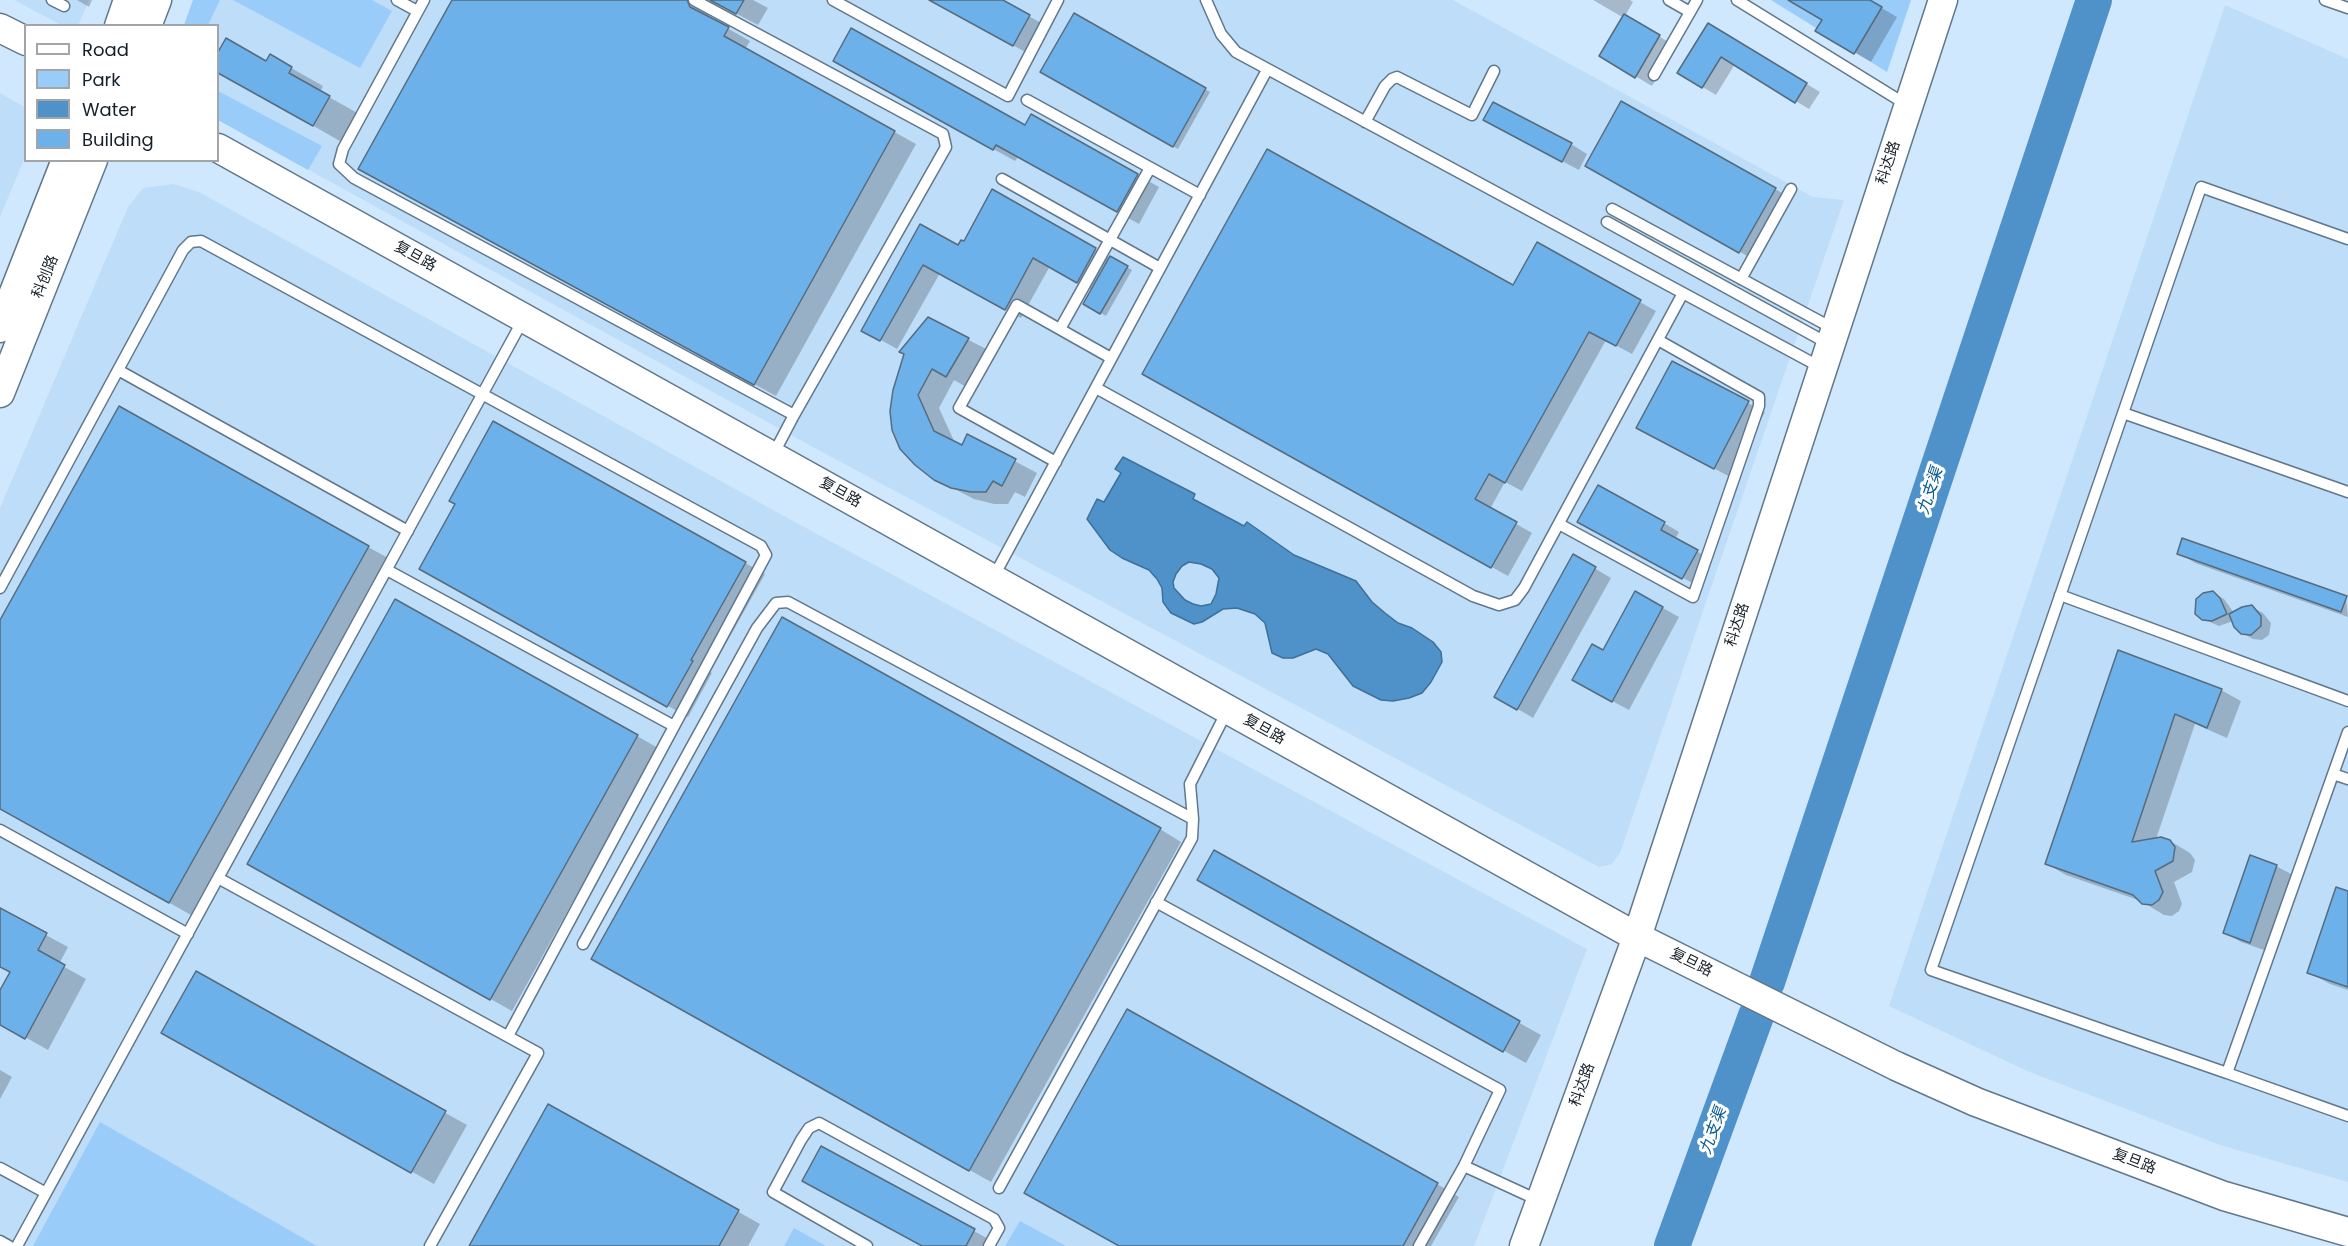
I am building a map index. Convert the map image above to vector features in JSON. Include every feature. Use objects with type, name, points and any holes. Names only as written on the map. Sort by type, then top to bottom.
[{"type":"street","points":[[120,24],[128,0]]},
{"type":"street","points":[[148,24],[157,0]]},
{"type":"street","name":"科达路","points":[[1524,1246],[1637,937],[1943,0]]},
{"type":"street","points":[[0,28],[24,40]]},
{"type":"street","name":"复旦路","points":[[219,149],[1637,937],[1896,1066],[1976,1102],[2224,1196],[2348,1232]]},
{"type":"street","name":"科创路","points":[[0,328],[65,162]]},
{"type":"street","name":"科创路","points":[[0,393],[92,162]]},
{"type":"lane","points":[[52,0],[64,6]]},
{"type":"lane","points":[[397,0],[417,11]]},
{"type":"lane","points":[[423,0],[343,149],[339,164],[354,178],[794,415]]},
{"type":"lane","points":[[694,0],[943,134],[946,147],[773,456]]},
{"type":"lane","points":[[833,0],[1008,96],[1058,0]]},
{"type":"lane","points":[[1206,0],[1221,34],[1236,52],[1267,70],[1683,293],[1829,347]]},
{"type":"lane","points":[[1669,0],[1690,12]]},
{"type":"lane","points":[[1654,75],[1697,0]]},
{"type":"lane","points":[[1737,0],[1908,105]]},
{"type":"lane","points":[[2325,0],[2348,8]]},
{"type":"lane","points":[[993,578],[1267,70]]},
{"type":"lane","points":[[1365,122],[1385,86],[1397,77],[1472,115],[1494,71]]},
{"type":"lane","points":[[1027,100],[1200,195]]},
{"type":"lane","points":[[1060,329],[1150,168]]},
{"type":"lane","points":[[1002,178],[1160,268]]},
{"type":"lane","points":[[2348,239],[2201,187],[1931,970],[2348,1116]]},
{"type":"lane","points":[[1741,279],[1791,189]]},
{"type":"lane","points":[[1612,209],[1741,279],[1829,347]]},
{"type":"lane","points":[[1606,222],[1829,347]]},
{"type":"lane","points":[[0,588],[183,250],[191,242],[201,242],[765,549],[766,555],[508,1036]]},
{"type":"lane","points":[[1096,388],[1473,596],[1499,605],[1515,600],[1524,588],[1683,293]]},
{"type":"lane","points":[[1056,462],[959,408],[1017,305],[1111,358]]},
{"type":"lane","points":[[17,1246],[525,318]]},
{"type":"lane","points":[[1559,524],[1693,597],[1759,406],[1760,397],[1658,340]]},
{"type":"lane","points":[[118,370],[408,531]]},
{"type":"lane","points":[[2123,413],[2348,492]]},
{"type":"lane","points":[[387,570],[674,726]]},
{"type":"lane","points":[[2060,595],[2348,701]]},
{"type":"lane","points":[[583,944],[757,628],[776,603],[788,602],[1193,819]]},
{"type":"lane","points":[[999,1188],[1192,838],[1190,784],[1228,709]]},
{"type":"lane","points":[[2227,1073],[2348,732]]},
{"type":"lane","points":[[2333,774],[2348,779]]},
{"type":"lane","points":[[0,830],[188,934]]},
{"type":"lane","points":[[218,878],[538,1053],[430,1246]]},
{"type":"lane","points":[[1156,902],[1500,1090],[1464,1166],[1419,1246]]},
{"type":"lane","points":[[867,1246],[773,1192],[809,1128],[819,1124],[994,1219],[999,1228],[989,1246]]},
{"type":"lane","points":[[1464,1166],[1540,1201]]},
{"type":"lane","points":[[0,1167],[46,1193]]},
{"type":"lane","points":[[0,1241],[9,1246]]},
{"type":"shaded area","points":[[14,0],[89,0],[79,24],[59,24]]},
{"type":"shaded area","points":[[193,0],[1453,0],[1813,197],[1844,200],[1620,853],[1612,864],[1599,867],[822,452],[219,121],[219,24],[185,24]]},
{"type":"shaded area","points":[[2225,5],[2348,59],[2348,1182],[2220,1145],[2027,1071],[1889,1006]]},
{"type":"shaded area","points":[[0,93],[24,106],[24,160],[0,217]]},
{"type":"shaded area","points":[[173,184],[199,192],[793,521],[1587,949],[1474,1246],[0,1246],[0,508],[128,207],[143,188]]},
{"type":"green space","points":[[193,0],[220,0],[208,24],[184,24]]},
{"type":"green space","points":[[233,0],[372,0],[392,11],[360,68]]},
{"type":"green space","points":[[1771,0],[1911,0],[1887,72]]},
{"type":"green space","points":[[219,92],[322,146],[308,170],[219,121]]},
{"type":"green space","points":[[100,1122],[317,1246],[33,1246]]},
{"type":"green space","points":[[1020,1221],[1066,1246],[1005,1246]]},
{"type":"green space","points":[[794,1228],[826,1246],[784,1246]]},
{"type":"water","points":[[1123,457],[1195,494],[1193,499],[1244,526],[1247,522],[1294,555],[1356,581],[1372,602],[1385,613],[1398,623],[1412,628],[1433,642],[1441,652],[1442,662],[1431,682],[1422,693],[1409,698],[1393,701],[1381,700],[1353,686],[1328,654],[1316,649],[1293,658],[1283,658],[1272,653],[1265,623],[1255,614],[1237,608],[1223,609],[1202,622],[1194,624],[1171,613],[1163,602],[1162,588],[1149,570],[1110,550],[1087,519],[1097,499],[1104,502],[1121,473],[1115,469]],"holes":[[[1189,562],[1212,569],[1219,578],[1216,594],[1211,604],[1201,606],[1185,600],[1174,588],[1173,582],[1182,566]]]},
{"type":"building","points":[[452,0],[687,0],[690,7],[729,27],[724,36],[895,131],[754,385],[358,169]]},
{"type":"building","points":[[710,0],[744,0],[736,14]]},
{"type":"building","points":[[929,0],[1003,0],[1030,15],[1013,46]]},
{"type":"building","points":[[1788,0],[1870,0],[1882,7],[1854,54],[1815,31],[1822,20]]},
{"type":"building","points":[[1074,13],[1206,88],[1173,147],[1040,72]]},
{"type":"building","points":[[1624,14],[1660,35],[1635,78],[1599,56]]},
{"type":"building","points":[[1708,23],[1807,83],[1795,103],[1721,57],[1702,88],[1677,73]]},
{"type":"building","points":[[851,28],[1025,125],[1031,114],[1138,174],[1117,212],[996,145],[993,150],[833,61]]},
{"type":"building","points":[[226,38],[266,61],[270,54],[292,67],[289,73],[330,96],[313,126],[219,74],[219,50]]},
{"type":"building","points":[[1621,101],[1776,188],[1739,253],[1585,166]]},
{"type":"building","points":[[1493,102],[1572,143],[1562,162],[1483,120]]},
{"type":"building","points":[[1267,149],[1513,285],[1537,242],[1641,300],[1616,346],[1589,332],[1505,483],[1489,474],[1475,499],[1517,522],[1491,568],[1142,374]]},
{"type":"building","points":[[992,189],[1096,248],[1077,283],[1033,258],[1005,310],[923,265],[880,341],[861,331],[920,224],[958,245],[961,240],[964,241]]},
{"type":"building","points":[[1110,256],[1128,266],[1100,314],[1083,304]]},
{"type":"building","points":[[928,317],[969,338],[946,377],[932,369],[918,395],[934,431],[962,445],[967,434],[1016,459],[1002,486],[993,481],[986,492],[951,488],[934,480],[900,449],[892,430],[890,411],[893,390],[904,354],[899,352]]},
{"type":"building","points":[[1672,361],[1749,401],[1714,469],[1636,428]]},
{"type":"building","points":[[119,406],[369,546],[169,903],[0,809],[0,620]]},
{"type":"building","points":[[493,421],[746,562],[667,707],[419,569],[455,504],[449,501]]},
{"type":"building","points":[[1598,485],[1665,522],[1661,530],[1698,550],[1682,579],[1577,522]]},
{"type":"building","points":[[2182,538],[2347,596],[2341,612],[2177,554]]},
{"type":"building","points":[[1573,554],[1596,567],[1517,710],[1494,697]]},
{"type":"building","points":[[1635,591],[1663,607],[1612,702],[1572,680],[1592,644],[1603,650]]},
{"type":"building","points":[[2213,591],[2220,598],[2227,614],[2212,621],[2202,620],[2195,614],[2196,599],[2203,593]]},
{"type":"building","points":[[395,599],[638,735],[490,1000],[247,864]]},
{"type":"building","points":[[2252,605],[2261,616],[2261,626],[2251,635],[2241,634],[2234,627],[2229,614]]},
{"type":"building","points":[[782,617],[1161,828],[969,1171],[591,959]]},
{"type":"building","points":[[2118,650],[2222,689],[2207,728],[2175,714],[2132,842],[2161,837],[2170,840],[2175,847],[2173,861],[2155,871],[2163,892],[2159,900],[2152,905],[2142,904],[2133,895],[2045,864]]},
{"type":"building","points":[[1214,850],[1520,1021],[1503,1052],[1197,880]]},
{"type":"building","points":[[2250,855],[2277,865],[2250,943],[2223,933]]},
{"type":"building","points":[[2336,887],[2348,891],[2348,987],[2307,973]]},
{"type":"building","points":[[0,908],[47,933],[38,950],[65,965],[25,1039],[0,1025],[0,990],[10,972],[0,967]]},
{"type":"building","points":[[196,971],[446,1111],[411,1173],[161,1033]]},
{"type":"building","points":[[1127,1009],[1438,1183],[1403,1246],[1119,1246],[1024,1193]]},
{"type":"building","points":[[548,1104],[739,1210],[719,1246],[469,1246]]},
{"type":"building","points":[[821,1146],[975,1229],[966,1246],[922,1246],[802,1181]]},
{"type":"waterway","name":"九支渠","points":[[1767,982],[2094,0]]},
{"type":"waterway","name":"九支渠","points":[[1672,1246],[1756,1016]]}]
